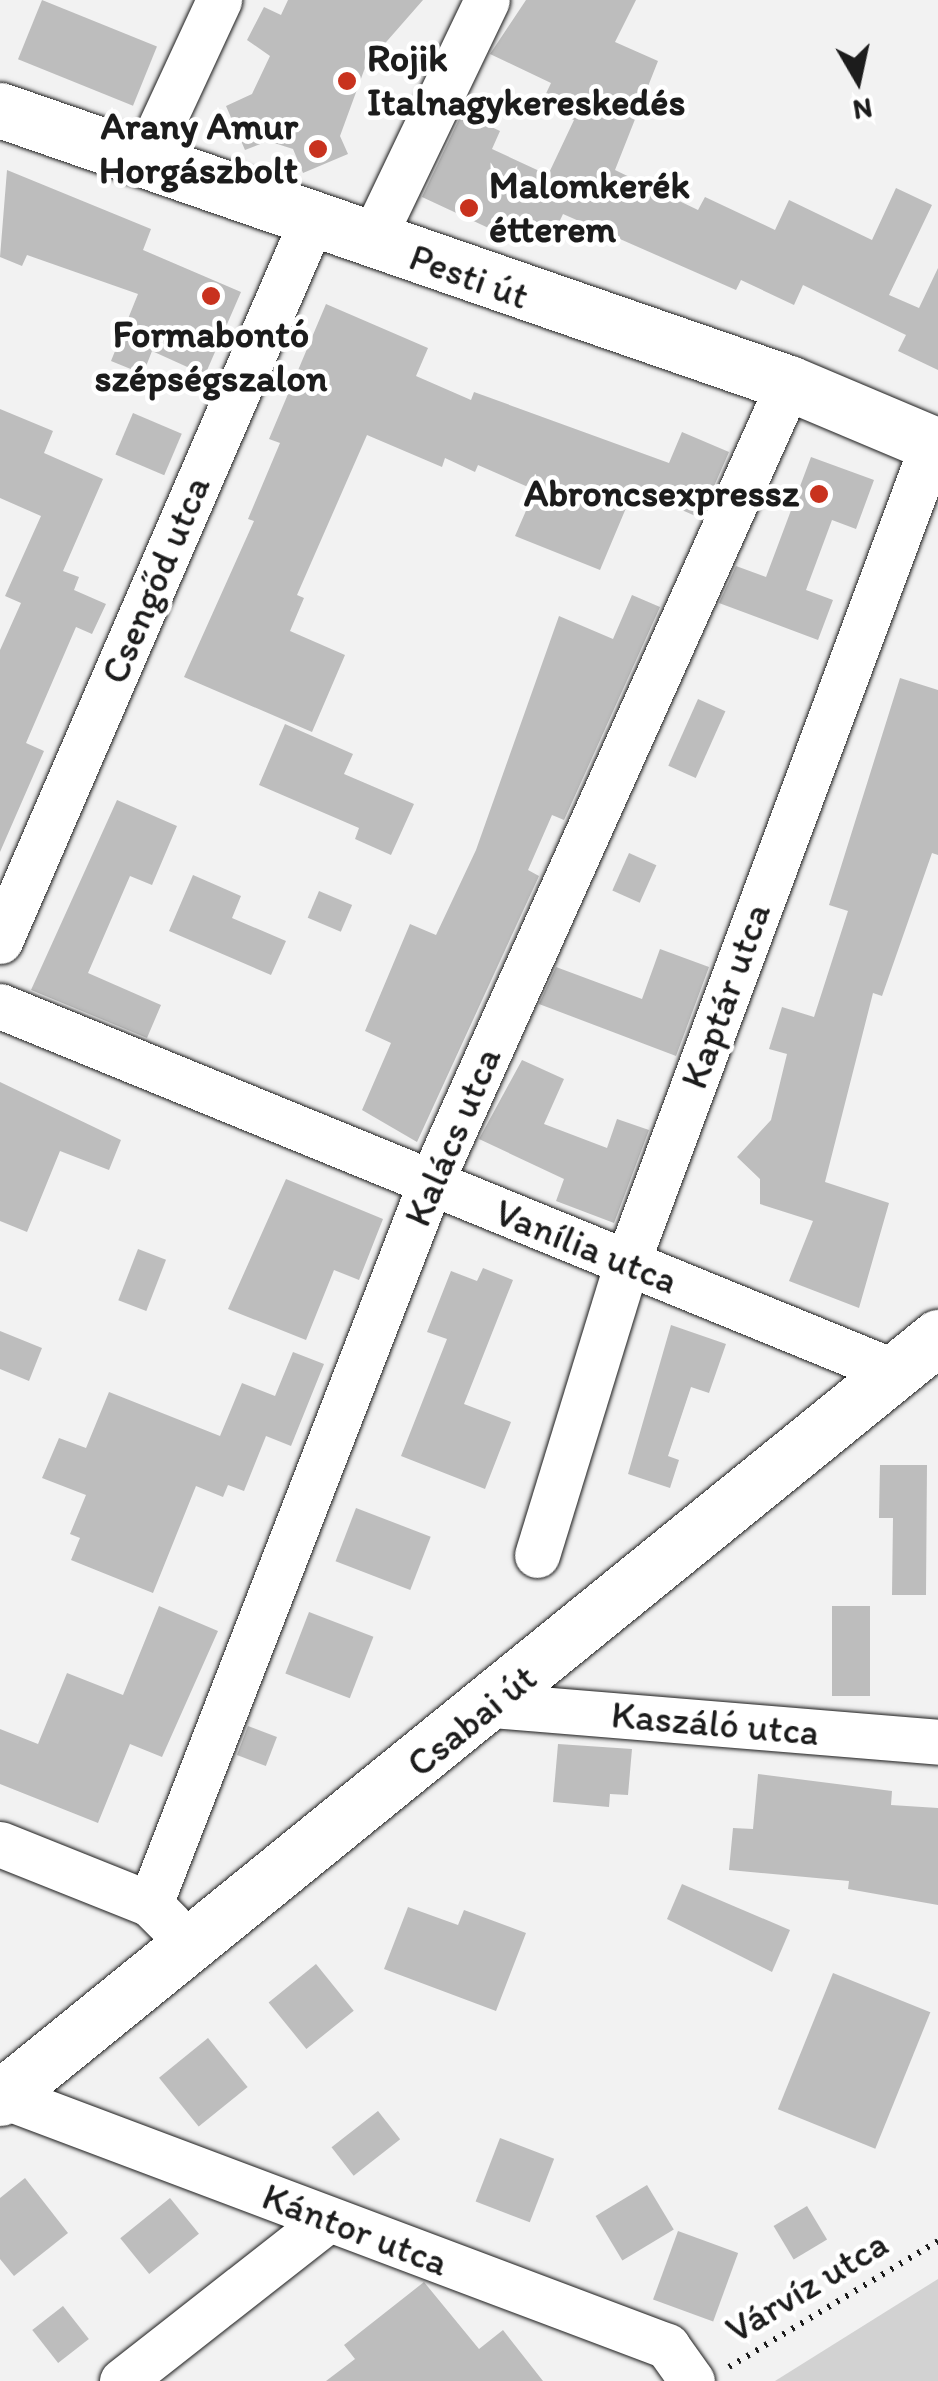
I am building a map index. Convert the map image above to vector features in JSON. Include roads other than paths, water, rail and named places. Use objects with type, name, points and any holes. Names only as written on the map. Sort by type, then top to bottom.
[{"type":"main road","name":"Pesti út","points":[[0,110],[143,164],[789,384],[936,445]]},
{"type":"main road","name":"Csabai út","points":[[1,2097],[492,1705],[938,1336]]},
{"type":"street","points":[[143,164],[219,0]]},
{"type":"street","points":[[372,242],[487,0]]},
{"type":"street","name":"Csengőd utca","points":[[0,941],[312,220]]},
{"type":"street","name":"Kalács utca","points":[[150,1904],[430,1184],[789,384]]},
{"type":"street","name":"Kaptár utca","points":[[537,1555],[627,1264],[936,445]]},
{"type":"street","name":"Vanília utca","points":[[0,1006],[895,1372]]},
{"type":"street","name":"Kaszáló utca","points":[[492,1705],[938,1742]]},
{"type":"street","points":[[0,1844],[150,1904],[192,1946]]},
{"type":"street","name":"Kántor utca","points":[[1,2097],[667,2346],[707,2376]]},
{"type":"street","points":[[122,2381],[327,2220]]},
{"type":"place","name":"Rojik Italnagykereskedés","points":[[347,81]]},
{"type":"place","name":"Arany Amur Horgászbolt","points":[[318,149]]},
{"type":"place","name":"Malomkerék étterem","points":[[469,208]]},
{"type":"place","name":"Formabontó szépségszalon","points":[[211,296]]},
{"type":"place","name":"Abroncsexpressz","points":[[819,494]]}]
